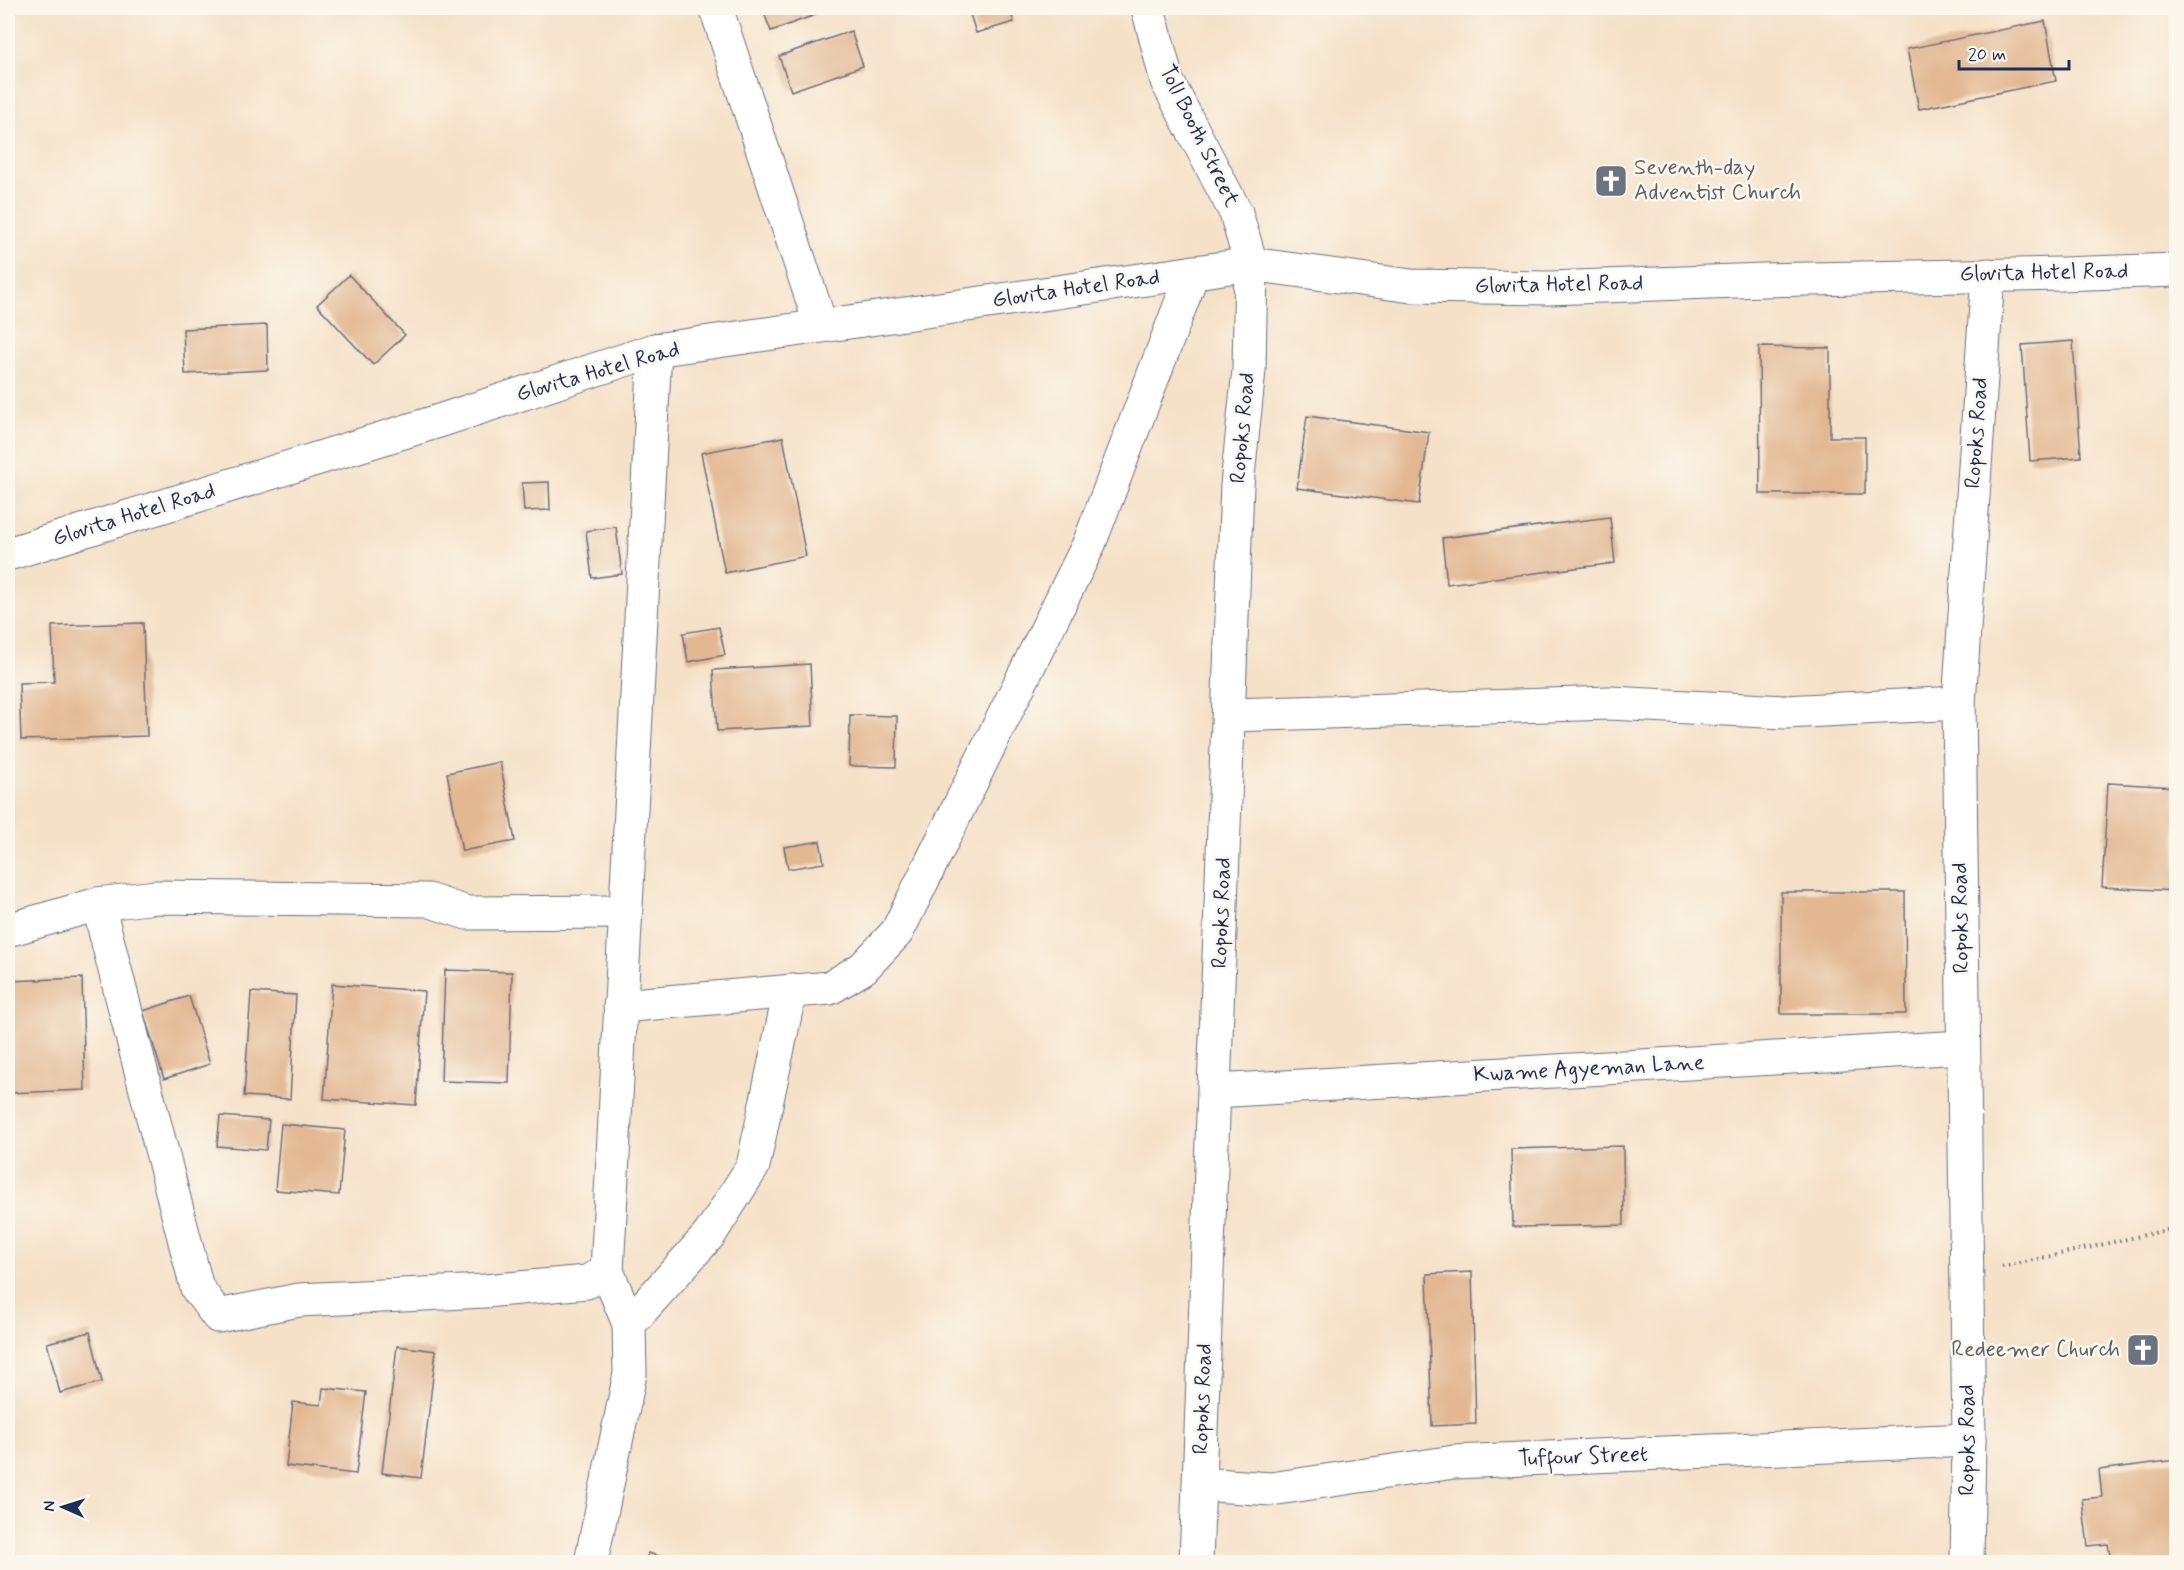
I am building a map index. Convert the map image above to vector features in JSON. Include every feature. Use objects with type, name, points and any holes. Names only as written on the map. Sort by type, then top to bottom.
[{"type":"street","points":[[716,8],[821,326]]},
{"type":"street","name":"Toll Booth Street","points":[[1148,8],[1167,81],[1236,213],[1251,264]]},
{"type":"street","name":"Glovita Hotel Road","points":[[8,554],[439,422],[655,350],[1251,264],[1412,286],[1526,288],[2176,270]]},
{"type":"street","name":"Ropoks Road","points":[[1196,1563],[1238,484],[1249,370],[1251,264]]},
{"type":"street","points":[[621,1006],[830,988],[863,968],[897,932],[1089,544],[1193,272]]},
{"type":"street","name":"Ropoks Road","points":[[1967,1563],[1969,1440],[1959,703],[1988,275]]},
{"type":"street","points":[[591,1563],[630,1374],[629,1324],[607,1271],[655,350]]},
{"type":"street","points":[[1229,715],[1610,703],[1785,712],[1959,703]]},
{"type":"street","points":[[8,930],[98,904],[156,897],[429,900],[467,913],[625,912]]},
{"type":"street","points":[[98,904],[196,1288],[218,1316],[299,1300],[485,1291],[586,1282],[607,1271]]},
{"type":"street","points":[[629,1324],[710,1234],[753,1166],[790,991]]},
{"type":"street","name":"Kwame Agyeman Lane","points":[[1215,1091],[1962,1047]]},
{"type":"street","name":"Tuffour Street","points":[[1200,1484],[1271,1489],[1454,1462],[1969,1440]]},
{"type":"path","points":[[1966,1275],[2176,1227]]},
{"type":"building","points":[[762,8],[813,8],[815,15],[771,31]]},
{"type":"building","points":[[968,8],[1009,8],[1014,22],[976,33]]},
{"type":"building","points":[[2045,21],[2056,81],[1919,109],[1907,49]]},
{"type":"building","points":[[851,31],[863,66],[791,91],[779,56]]},
{"type":"building","points":[[349,275],[405,335],[373,365],[317,305]]},
{"type":"building","points":[[267,325],[268,370],[185,374],[183,329]]},
{"type":"building","points":[[2073,341],[2081,457],[2030,461],[2022,345]]},
{"type":"building","points":[[1759,347],[1830,348],[1830,437],[1865,437],[1865,494],[1760,494]]},
{"type":"building","points":[[1307,416],[1429,432],[1419,504],[1297,488]]},
{"type":"building","points":[[783,437],[806,556],[725,573],[701,453]]},
{"type":"building","points":[[549,482],[550,510],[524,511],[522,483]]},
{"type":"building","points":[[1610,517],[1615,563],[1447,584],[1442,538]]},
{"type":"building","points":[[616,527],[622,574],[592,578],[586,531]]},
{"type":"building","points":[[143,623],[147,736],[21,740],[19,683],[54,682],[52,626]]},
{"type":"building","points":[[719,627],[725,655],[688,662],[683,633]]},
{"type":"building","points":[[810,664],[813,726],[717,731],[713,670]]},
{"type":"building","points":[[850,715],[897,716],[896,767],[849,766]]},
{"type":"building","points":[[500,762],[515,841],[462,851],[447,773]]},
{"type":"building","points":[[2108,783],[2176,787],[2176,891],[2102,887]]},
{"type":"building","points":[[820,841],[824,863],[788,869],[784,847]]},
{"type":"building","points":[[1781,892],[1905,892],[1906,1014],[1781,1014]]},
{"type":"building","points":[[445,970],[512,972],[509,1083],[441,1081]]},
{"type":"building","points":[[82,978],[85,1090],[8,1093],[8,981]]},
{"type":"building","points":[[332,984],[424,991],[416,1105],[324,1099]]},
{"type":"building","points":[[251,992],[296,995],[290,1099],[244,1096]]},
{"type":"building","points":[[189,996],[210,1064],[164,1079],[143,1011]]},
{"type":"building","points":[[220,1116],[269,1120],[266,1150],[217,1146]]},
{"type":"building","points":[[281,1124],[345,1130],[339,1195],[275,1190]]},
{"type":"building","points":[[1623,1146],[1624,1225],[1513,1227],[1511,1149]]},
{"type":"building","points":[[1472,1272],[1476,1424],[1432,1426],[1427,1274]]},
{"type":"building","points":[[90,1332],[102,1382],[60,1393],[47,1343]]},
{"type":"building","points":[[397,1346],[436,1351],[421,1478],[382,1473]]},
{"type":"building","points":[[323,1388],[366,1392],[356,1474],[286,1466],[293,1402],[321,1405]]},
{"type":"building","points":[[2176,1460],[2176,1562],[2111,1562],[2108,1544],[2088,1546],[2082,1499],[2102,1497],[2099,1470]]},
{"type":"building","points":[[648,1553],[680,1562],[646,1562]]},
{"type":"place","name":"Seventh-day Adventist Church","points":[[1611,181]]},
{"type":"place","name":"Redeemer Church","points":[[2143,1350]]}]
